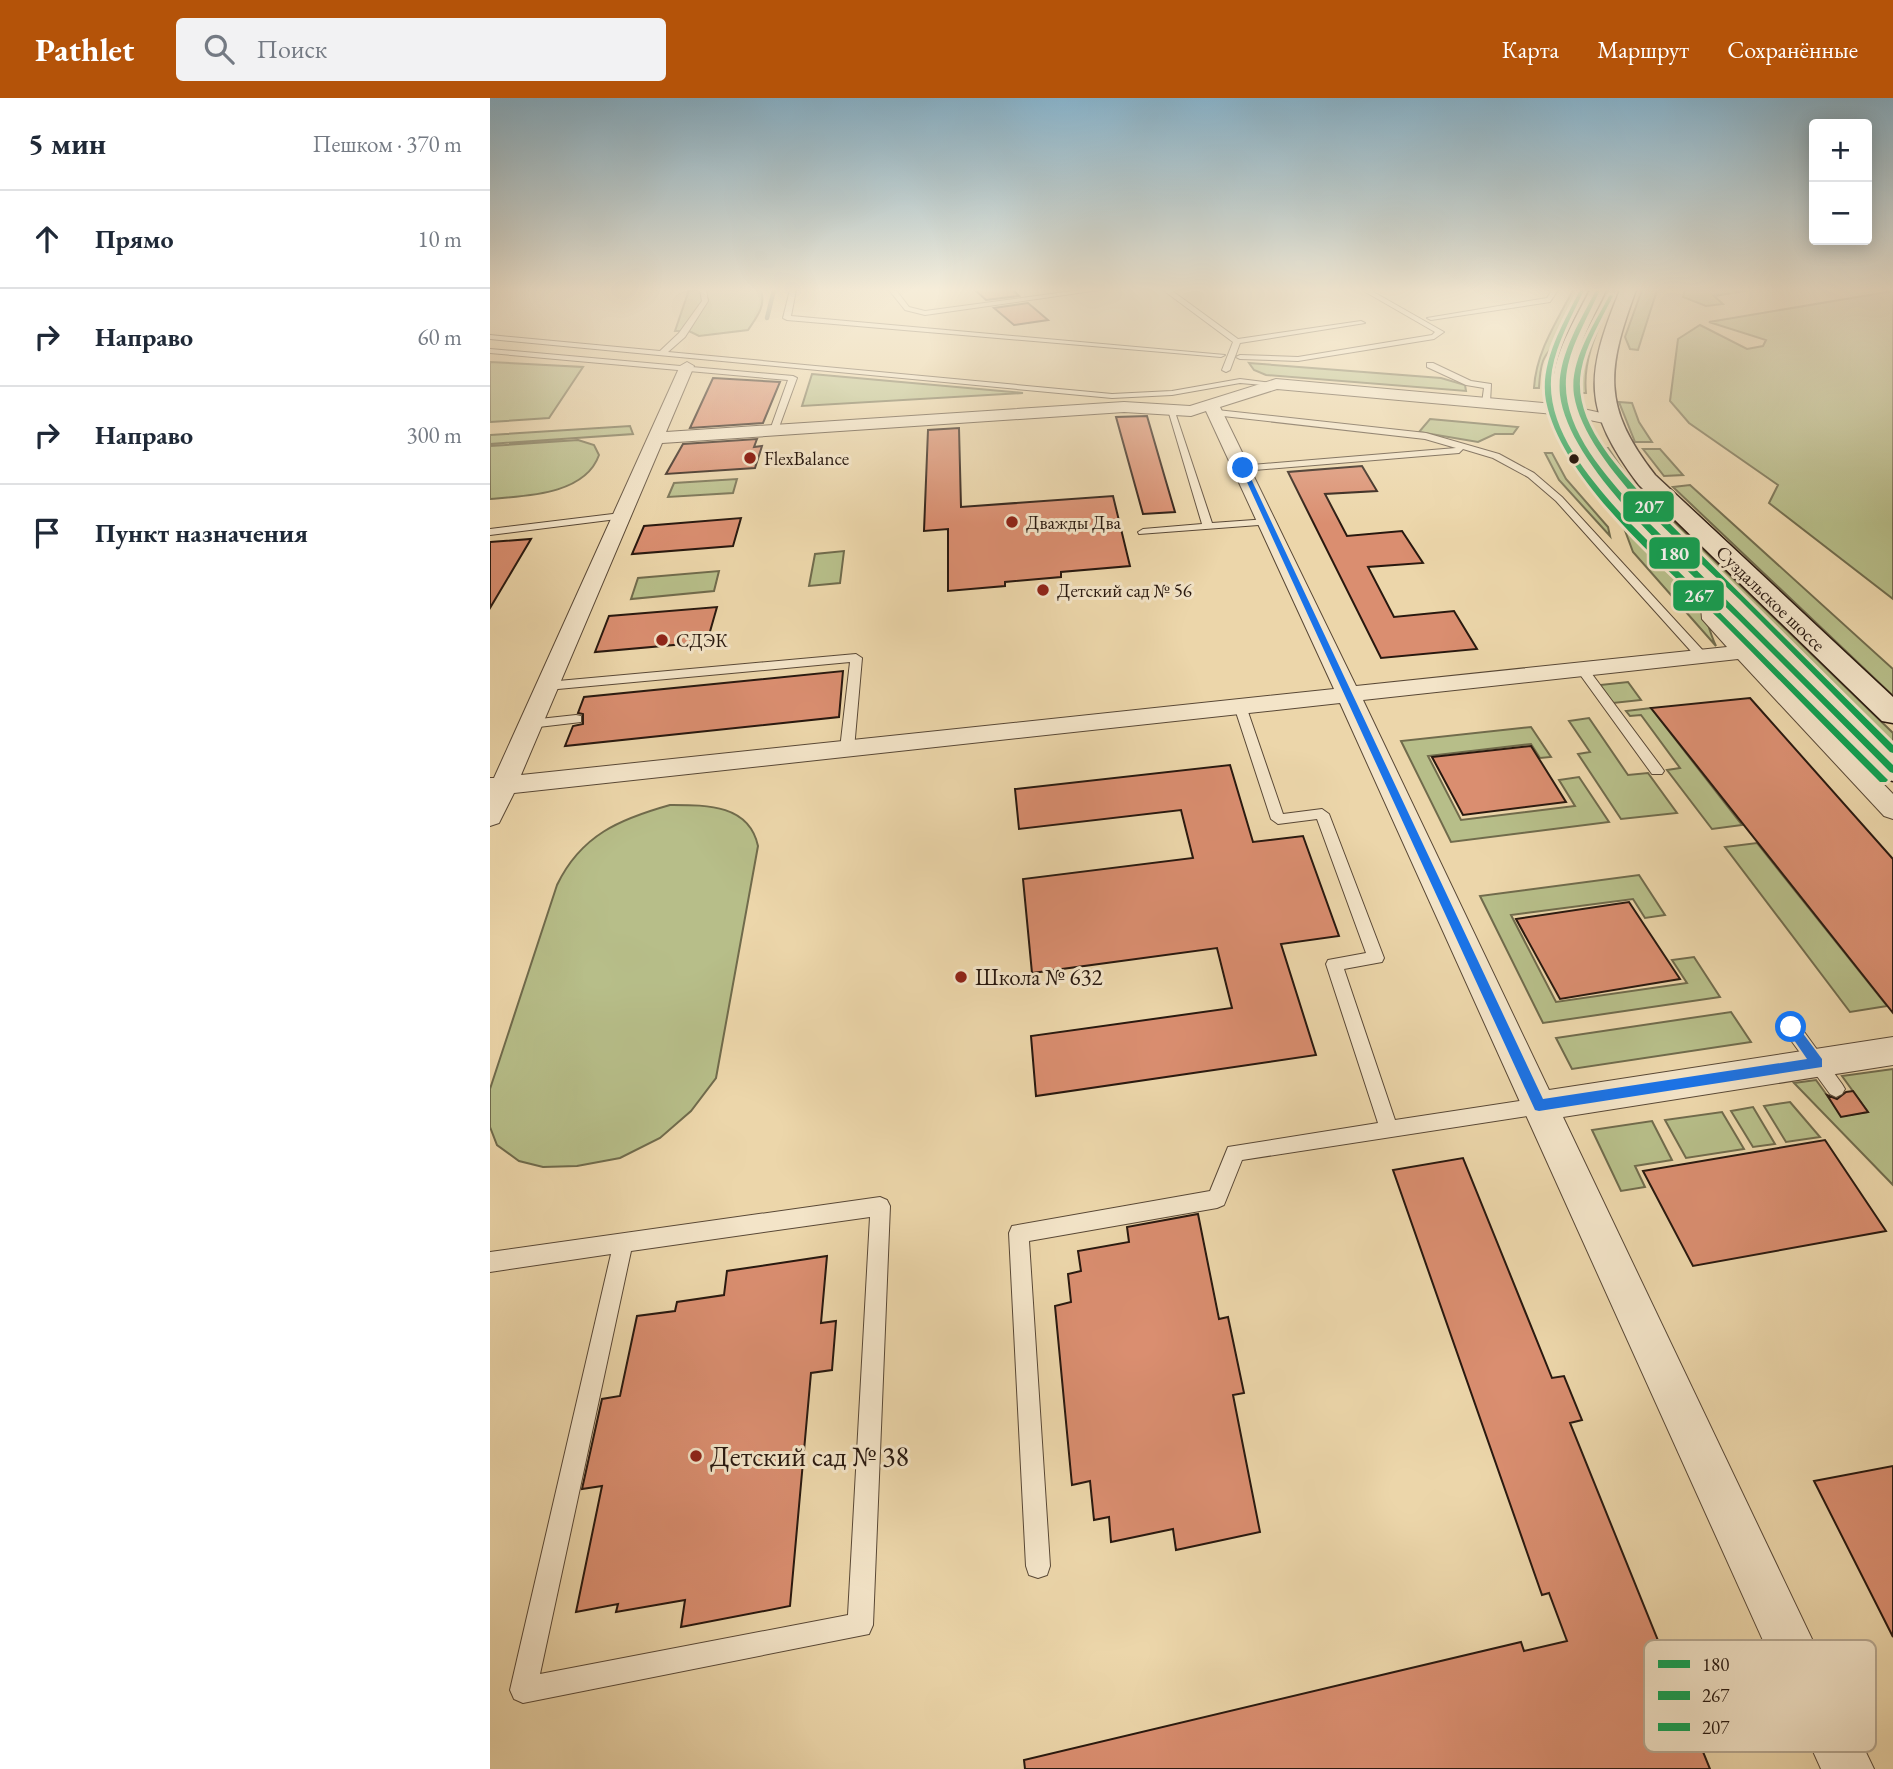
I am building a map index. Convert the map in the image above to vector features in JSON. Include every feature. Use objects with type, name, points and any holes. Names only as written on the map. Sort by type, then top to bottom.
[{"type":"main road","points":[[1566,368],[1563,393],[1567,417]]},
{"type":"main road","name":"Суздальское шоссе","points":[[1604,368],[1602,397],[1609,419],[1621,446],[1647,480],[1893,714]]},
{"type":"main road","name":"Суздальское шоссе","points":[[1567,417],[1595,462],[1632,508],[1709,582],[1893,770]]},
{"type":"street","points":[[490,817],[497,786],[530,724],[686,368]]},
{"type":"street","points":[[655,438],[1124,407],[1171,412],[1214,410],[1276,384],[1486,403],[1567,417]]},
{"type":"street","points":[[1363,391],[1422,411],[1609,419]]},
{"type":"street","points":[[1214,410],[1788,1640]]},
{"type":"street","points":[[1709,582],[1713,619],[1893,810]]},
{"type":"street","points":[[497,786],[1742,652]]},
{"type":"street","points":[[1539,1106],[1826,1076],[1893,1051]]},
{"type":"street","points":[[1840,1752],[1848,1769]]},
{"type":"lane","points":[[686,368],[793,378],[774,430]]},
{"type":"lane","points":[[803,368],[1111,396],[1172,393],[1240,381],[1276,384]]},
{"type":"lane","points":[[1436,368],[1469,383],[1488,386],[1486,403]]},
{"type":"lane","points":[[770,407],[783,406]]},
{"type":"lane","points":[[1214,410],[1426,436],[1496,456],[1531,475],[1559,499],[1702,656]]},
{"type":"lane","points":[[1171,412],[1208,527]]},
{"type":"lane","points":[[1243,468],[1472,449]]},
{"type":"lane","points":[[490,532],[621,516]]},
{"type":"lane","points":[[1143,532],[1268,522]]},
{"type":"lane","points":[[547,686],[856,658],[847,748]]},
{"type":"lane","points":[[1582,669],[1657,771]]},
{"type":"lane","points":[[1240,706],[1278,819],[1322,814],[1376,958],[1334,964],[1389,1129]]},
{"type":"lane","points":[[530,724],[576,719]]},
{"type":"lane","points":[[1791,1027],[1826,1076]]},
{"type":"lane","points":[[1038,1566],[1019,1233],[1217,1199],[1235,1153],[1539,1106]]},
{"type":"lane","points":[[490,1262],[880,1206],[860,1625],[523,1690],[623,1244]]},
{"type":"green space","points":[[490,368],[582,368],[549,418],[490,422]]},
{"type":"green space","points":[[1253,368],[1313,368],[1441,378],[1465,385],[1466,391],[1266,375]]},
{"type":"green space","points":[[1538,368],[1541,368],[1539,388],[1534,388]]},
{"type":"green space","points":[[1578,368],[1587,368],[1586,393],[1577,393]]},
{"type":"green space","points":[[1674,368],[1893,368],[1893,599],[1769,503],[1778,485],[1689,423],[1670,401]]},
{"type":"green space","points":[[812,374],[1023,393],[802,406]]},
{"type":"green space","points":[[1619,402],[1632,403],[1639,422],[1652,442],[1635,442]]},
{"type":"green space","points":[[1430,419],[1518,427],[1513,434],[1495,434],[1478,442],[1419,432]]},
{"type":"green space","points":[[630,426],[633,434],[490,444],[490,435]]},
{"type":"green space","points":[[578,440],[594,445],[599,455],[592,468],[581,478],[552,491],[490,499],[490,446]]},
{"type":"green space","points":[[1599,448],[1608,448],[1627,476],[1893,733],[1893,744],[1620,477]]},
{"type":"green space","points":[[1643,449],[1660,449],[1683,475],[1664,476]]},
{"type":"green space","points":[[1545,453],[1552,453],[1566,479],[1608,527],[1610,536],[1559,480]]},
{"type":"green space","points":[[737,479],[733,493],[668,497],[674,483]]},
{"type":"green space","points":[[1690,485],[1893,669],[1893,696],[1673,487]]},
{"type":"green space","points":[[1624,528],[1674,567],[1691,585],[1700,600],[1716,646],[1633,552]]},
{"type":"green space","points":[[844,551],[840,583],[809,586],[815,554]]},
{"type":"green space","points":[[719,571],[714,591],[631,599],[638,578]]},
{"type":"green space","points":[[1628,682],[1641,700],[1613,703],[1600,685]]},
{"type":"green space","points":[[1651,708],[1742,825],[1712,829],[1667,770],[1680,768],[1641,715],[1630,716],[1626,711]]},
{"type":"green space","points":[[1589,718],[1628,775],[1648,773],[1677,813],[1621,819],[1578,754],[1590,752],[1569,721]]},
{"type":"green space","points":[[1531,727],[1551,757],[1540,758],[1531,744],[1428,756],[1461,820],[1575,806],[1559,780],[1579,777],[1609,822],[1451,842],[1401,741]]},
{"type":"green space","points":[[670,805],[711,807],[736,815],[746,822],[758,846],[716,1078],[691,1111],[660,1138],[620,1158],[577,1166],[543,1167],[519,1161],[497,1145],[490,1127],[490,1089],[557,885],[578,853],[590,841],[619,823]]},
{"type":"green space","points":[[1757,843],[1887,1006],[1850,1012],[1725,847]]},
{"type":"green space","points":[[1639,875],[1665,915],[1645,918],[1633,899],[1511,915],[1556,1002],[1687,983],[1672,960],[1694,957],[1720,997],[1543,1023],[1480,896]]},
{"type":"green space","points":[[1731,1012],[1751,1042],[1572,1069],[1556,1038]]},
{"type":"green space","points":[[1893,1069],[1893,1185],[1794,1083],[1816,1080],[1842,1116],[1868,1112],[1842,1076]]},
{"type":"green space","points":[[1790,1102],[1820,1137],[1786,1142],[1764,1106]]},
{"type":"green space","points":[[1753,1107],[1775,1144],[1753,1147],[1731,1111]]},
{"type":"green space","points":[[1722,1112],[1744,1149],[1686,1158],[1665,1120]]},
{"type":"green space","points":[[1652,1121],[1672,1160],[1635,1166],[1645,1187],[1621,1191],[1592,1130]]},
{"type":"building","points":[[713,378],[780,382],[763,423],[690,428]]},
{"type":"building","points":[[1147,416],[1175,512],[1143,514],[1116,417]]},
{"type":"building","points":[[959,428],[961,507],[1113,496],[1130,566],[1061,572],[1061,577],[948,591],[948,529],[924,531],[928,430]]},
{"type":"building","points":[[757,439],[754,447],[762,446],[755,468],[666,474],[683,444]]},
{"type":"building","points":[[1362,466],[1377,491],[1325,494],[1347,536],[1402,531],[1423,563],[1368,567],[1394,617],[1454,611],[1477,649],[1381,658],[1288,472]]},
{"type":"building","points":[[741,518],[733,546],[632,554],[644,526]]},
{"type":"building","points":[[531,539],[490,608],[490,542]]},
{"type":"building","points":[[717,607],[707,642],[595,652],[609,616]]},
{"type":"building","points":[[843,671],[839,717],[565,746],[573,726],[583,724],[583,714],[578,713],[584,697]]},
{"type":"building","points":[[1750,698],[1893,859],[1893,1013],[1651,708]]},
{"type":"building","points":[[1531,746],[1566,802],[1463,815],[1432,757]]},
{"type":"building","points":[[1230,765],[1253,842],[1303,836],[1339,936],[1281,944],[1316,1055],[1036,1096],[1031,1036],[1232,1008],[1217,948],[1032,973],[1023,879],[1193,858],[1181,810],[1019,829],[1015,789]]},
{"type":"building","points":[[1629,902],[1680,979],[1560,999],[1516,919]]},
{"type":"building","points":[[1853,1091],[1868,1112],[1841,1117],[1827,1095],[1837,1099],[1846,1092]]},
{"type":"building","points":[[1825,1140],[1886,1231],[1693,1266],[1643,1171]]},
{"type":"building","points":[[1463,1158],[1552,1378],[1564,1376],[1582,1420],[1570,1423],[1658,1640],[1644,1640],[1644,1752],[1703,1752],[1710,1769],[1025,1769],[1024,1760],[1521,1642],[1524,1651],[1567,1641],[1549,1593],[1542,1595],[1393,1170]]},
{"type":"building","points":[[1198,1214],[1219,1319],[1228,1317],[1244,1393],[1233,1395],[1260,1532],[1176,1550],[1173,1529],[1111,1542],[1109,1517],[1094,1520],[1090,1481],[1072,1485],[1055,1306],[1071,1302],[1068,1274],[1081,1271],[1078,1251],[1129,1242],[1127,1227]]},
{"type":"building","points":[[827,1256],[821,1323],[836,1321],[832,1370],[811,1373],[790,1606],[681,1627],[685,1600],[616,1612],[618,1604],[576,1612],[602,1486],[582,1489],[602,1399],[620,1396],[637,1316],[675,1311],[677,1302],[724,1295],[727,1271]]},
{"type":"building","points":[[1893,1466],[1893,1637],[1814,1481]]},
{"type":"transit line","name":"267","points":[[1551,368],[1549,400],[1558,429],[1574,459],[1596,489],[1647,546],[1883,780]]},
{"type":"transit line","name":"180","points":[[1565,368],[1563,395],[1570,422],[1608,482],[1635,513],[1893,770]]},
{"type":"transit line","name":"207","points":[[1579,368],[1577,395],[1585,420],[1600,447],[1621,475],[1646,504],[1893,750]]},
{"type":"place","name":"FlexBalance","points":[[750,458]]},
{"type":"place","name":"Дважды Два","points":[[1012,522]]},
{"type":"place","name":"Детский сад № 56","points":[[1043,590]]},
{"type":"place","name":"СДЭК","points":[[662,640]]},
{"type":"place","name":"Школа № 632","points":[[961,977]]},
{"type":"place","name":"Детский сад № 38","points":[[696,1456]]},
{"type":"route","points":[[1243,468],[1539,1106],[1817,1063],[1791,1027]]}]
